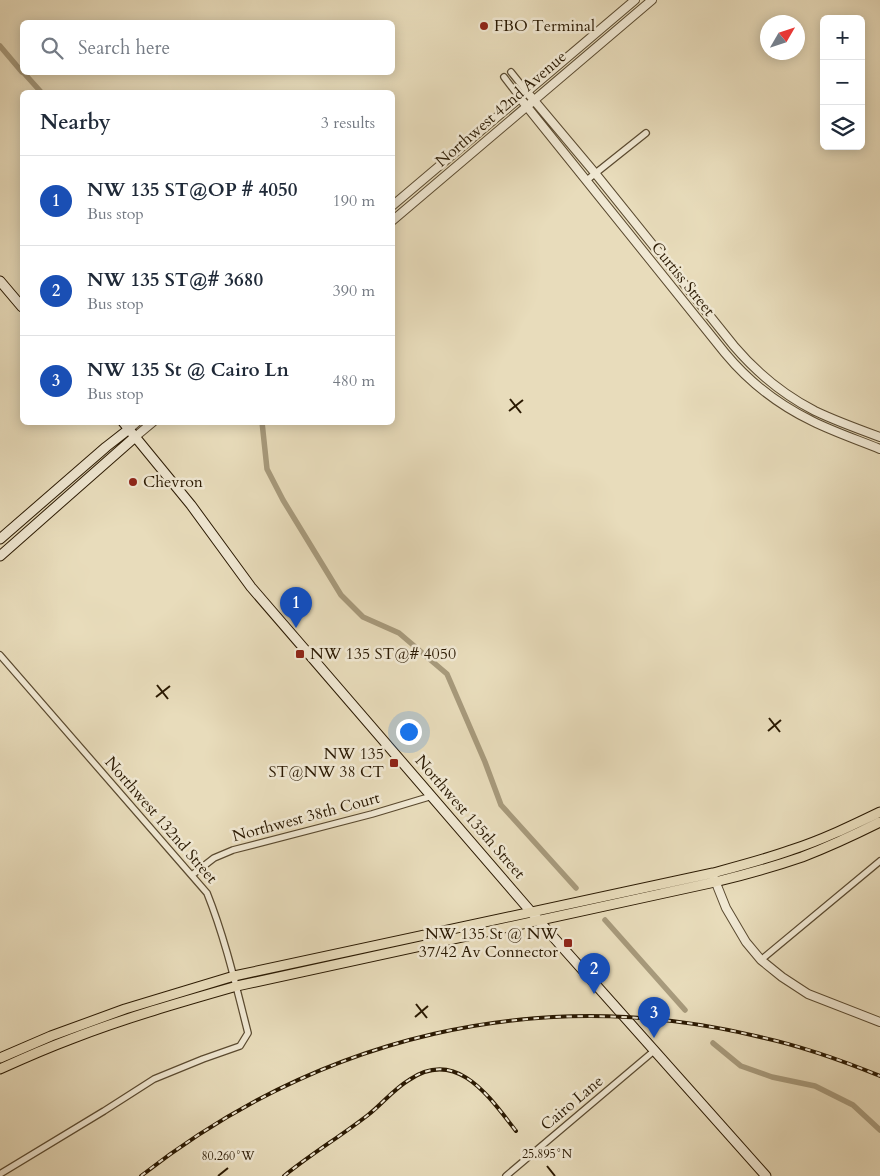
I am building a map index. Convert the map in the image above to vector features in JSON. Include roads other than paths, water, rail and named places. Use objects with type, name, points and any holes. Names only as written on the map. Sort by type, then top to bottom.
[{"type":"main road","points":[[0,281],[20,304]]},
{"type":"main road","points":[[0,539],[106,447],[126,426]]},
{"type":"main road","name":"Northwest 135th Street","points":[[126,426],[191,505],[251,587],[539,921],[766,1176]]},
{"type":"main road","points":[[1,554],[135,437]]},
{"type":"main road","points":[[0,1058],[51,1036],[125,1009],[234,976],[713,873],[792,850],[852,826],[880,812]]},
{"type":"main road","points":[[0,1069],[114,1023],[237,986],[716,882],[763,870],[802,857],[880,822]]},
{"type":"street","name":"Northwest 42nd Avenue","points":[[395,203],[635,0]]},
{"type":"street","name":"Northwest 42nd Avenue","points":[[395,216],[531,104],[652,0]]},
{"type":"street","name":"Curtiss Street","points":[[511,72],[524,95],[587,180],[734,364],[770,396],[794,411],[824,427],[880,449]]},
{"type":"street","name":"Curtiss Street","points":[[504,77],[524,95]]},
{"type":"street","name":"Curtiss Street","points":[[531,104],[595,173],[752,366],[773,384],[800,402],[825,415],[880,437]]},
{"type":"street","points":[[587,180],[646,133]]},
{"type":"street","points":[[794,411],[800,402]]},
{"type":"street","points":[[135,437],[149,425]]},
{"type":"street","name":"Northwest 132nd Street","points":[[0,655],[207,893],[237,986],[248,1032],[240,1046],[154,1079],[0,1174]]},
{"type":"street","name":"Northwest 38th Court","points":[[192,875],[214,858],[233,850],[372,814],[432,796]]},
{"type":"street","points":[[762,960],[880,861]]},
{"type":"street","points":[[713,873],[726,908],[746,942],[782,978],[808,994],[880,1022]]},
{"type":"street","name":"Cairo Lane","points":[[506,1176],[655,1050]]},
{"type":"waterway","points":[[0,46],[20,70]]},
{"type":"waterway","points":[[26,75],[39,90]]},
{"type":"waterway","points":[[262,425],[267,469],[283,500],[341,595],[363,617],[399,633],[447,674],[485,762],[501,805],[576,888]]},
{"type":"waterway","points":[[605,920],[685,1010]]},
{"type":"waterway","points":[[713,1043],[741,1066],[772,1077],[815,1086],[853,1105],[880,1130]]},
{"type":"railway","points":[[141,1176],[210,1128],[282,1088],[357,1056],[434,1034],[514,1020],[595,1016],[677,1022],[760,1037],[791,1045],[836,1059],[880,1076]]},
{"type":"railway","points":[[284,1176],[368,1115],[409,1080],[426,1071],[442,1069],[457,1073],[471,1081],[495,1104],[516,1131]]},
{"type":"place","name":"FBO Terminal","points":[[484,26]]},
{"type":"place","name":"Chevron","points":[[133,482]]},
{"type":"place","name":"NW 135 ST@OP # 4050","points":[[296,628]]},
{"type":"place","name":"NW 135 ST@# 4050","points":[[300,654]]},
{"type":"place","name":"NW 135 ST@NW 38 CT","points":[[394,763]]},
{"type":"place","name":"NW 135 St @ NW 37/42 Av Connector","points":[[568,943]]},
{"type":"place","name":"NW 135 ST@# 3680","points":[[594,994]]},
{"type":"place","name":"NW 135 St @ Cairo Ln","points":[[654,1038]]}]
